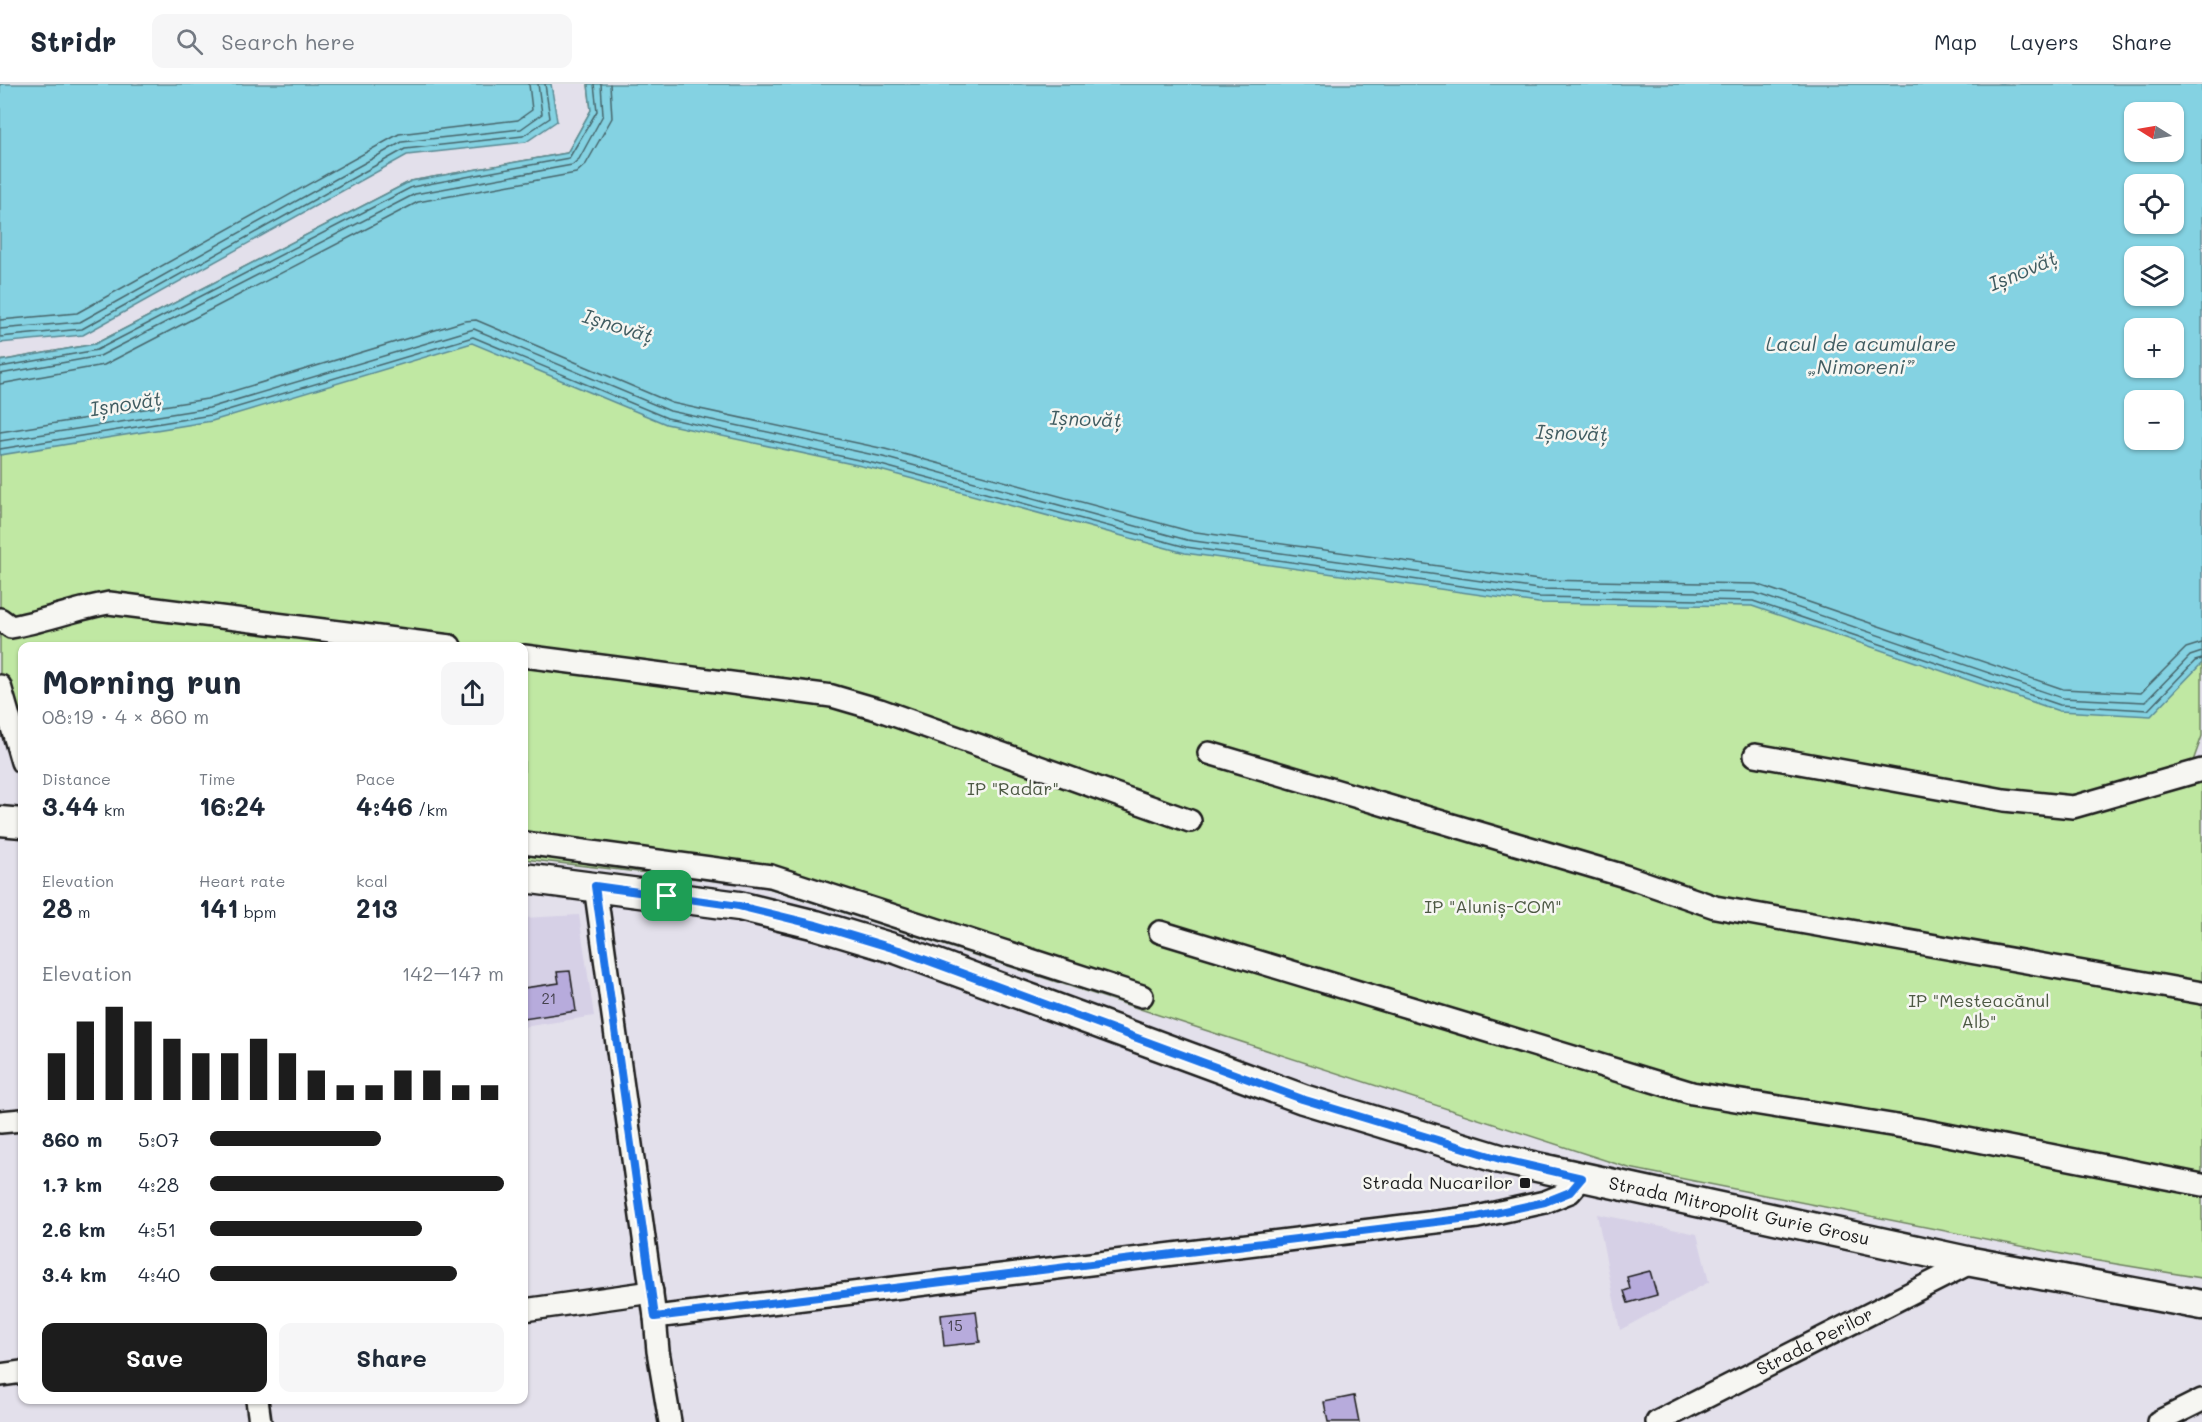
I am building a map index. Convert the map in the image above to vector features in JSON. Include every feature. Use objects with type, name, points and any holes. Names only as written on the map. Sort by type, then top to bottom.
[{"type":"main road","points":[[0,821],[18,823]]},
{"type":"main road","name":"Strada Mitropolit Gurie Grosu","points":[[528,878],[739,906],[826,928],[899,950],[1302,1099],[1500,1159],[1972,1262],[2202,1305]]},
{"type":"street","points":[[0,619],[10,627],[72,609],[109,603],[418,642]]},
{"type":"street","points":[[528,657],[832,696],[880,710],[1190,820]]},
{"type":"street","points":[[0,686],[18,748]]},
{"type":"street","points":[[1209,753],[1628,877],[1715,907],[2202,993]]},
{"type":"street","points":[[1755,755],[2004,800],[2073,807],[2202,770]]},
{"type":"street","points":[[528,844],[771,876],[1142,996]]},
{"type":"street","points":[[595,886],[652,1292],[658,1351],[670,1422]]},
{"type":"street","points":[[1160,932],[1692,1093],[1922,1130],[2202,1185]]},
{"type":"street","points":[[0,1122],[18,1120]]},
{"type":"street","points":[[655,1317],[1477,1217],[1545,1202],[1570,1192],[1582,1178]]},
{"type":"street","name":"Strada Perilor","points":[[1658,1422],[1972,1262]]},
{"type":"street","points":[[528,1309],[652,1292]]},
{"type":"street","points":[[0,1375],[18,1373]]},
{"type":"street","points":[[2158,1422],[2202,1400]]},
{"type":"street","points":[[258,1404],[260,1422]]},
{"type":"shaded area","points":[[579,915],[594,1016],[528,1026],[528,918]]},
{"type":"shaded area","points":[[1597,1214],[1697,1234],[1709,1282],[1620,1330]]},
{"type":"green space","points":[[588,84],[2202,638],[2202,736],[2193,761],[2202,759],[2202,1278],[2086,1259],[1629,1168],[762,886],[528,859],[528,642],[18,642],[18,764],[0,715],[0,361],[95,344],[411,181],[567,153],[591,110]]},
{"type":"water","points":[[0,84],[551,84],[557,121],[526,142],[407,155],[83,335],[0,343]]},
{"type":"water","name":"Lacul de acumulare „Nimoreni”","points":[[588,84],[2202,84],[2202,663],[2151,716],[2059,711],[1752,606],[1538,603],[1185,553],[880,470],[666,424],[472,343],[212,421],[0,455],[0,361],[95,344],[411,181],[567,153],[591,110]]},
{"type":"building","points":[[570,971],[576,1011],[528,1018],[528,987],[559,983],[557,972]]},
{"type":"building","points":[[1650,1271],[1657,1295],[1628,1303],[1624,1291],[1630,1289],[1627,1277]]},
{"type":"building","points":[[976,1311],[980,1342],[944,1346],[941,1315]]},
{"type":"building","points":[[1354,1396],[1359,1422],[1328,1422],[1324,1402]]},
{"type":"place","name":"Strada Nucarilor","points":[[1525,1183]]},
{"type":"route","points":[[595,886],[667,896],[739,906],[816,925],[899,950],[1302,1099],[1500,1159],[1582,1178],[1570,1192],[1545,1202],[1477,1217],[1139,1260],[655,1317],[595,886]]},
{"type":"water label","name":"Ișnovăț","points":[[2023,271]]},
{"type":"water label","name":"Ișnovăț","points":[[618,326]]},
{"type":"water label","name":"Ișnovăț","points":[[126,404]]},
{"type":"water label","name":"Ișnovăț","points":[[1086,419]]},
{"type":"water label","name":"Ișnovăț","points":[[1572,433]]},
{"type":"park label","name":"IP \"Radar\"","points":[[1013,789]]},
{"type":"park label","name":"IP \"Aluniș-COM\"","points":[[1493,907]]},
{"type":"park label","name":"IP \"Mesteacănul Alb\"","points":[[1979,1011]]}]
